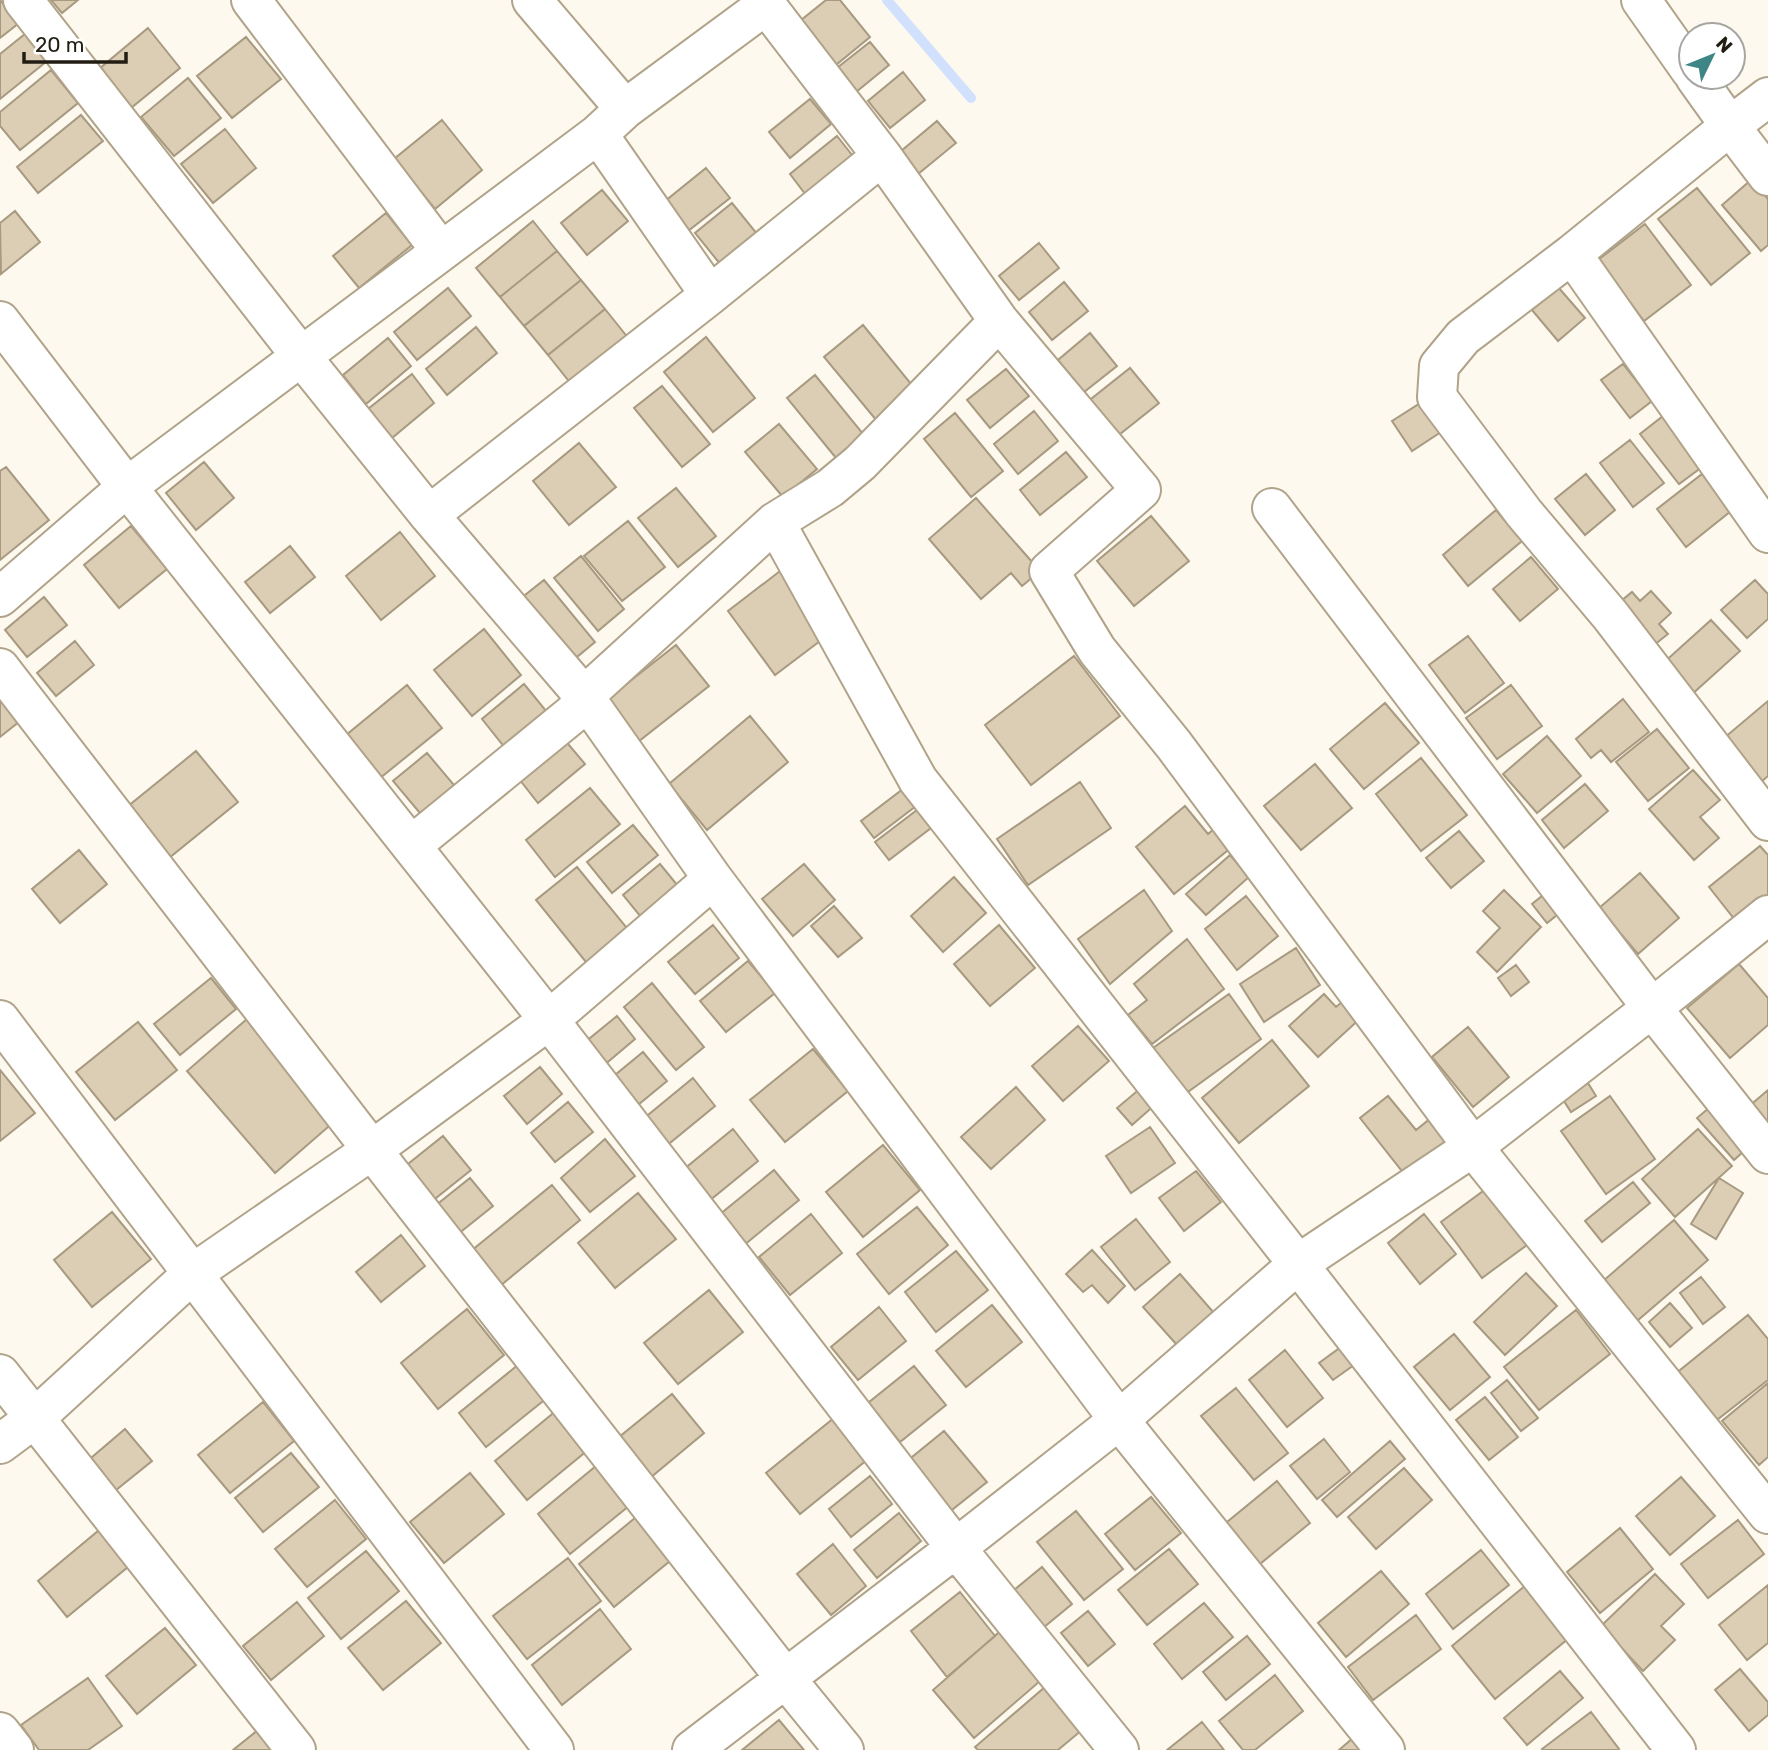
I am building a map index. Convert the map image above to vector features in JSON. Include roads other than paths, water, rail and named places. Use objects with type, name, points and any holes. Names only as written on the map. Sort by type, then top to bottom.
[{"type":"street","points":[[23,0],[429,515],[584,696],[713,879],[1119,1420],[1385,1750]]},
{"type":"street","points":[[251,0],[441,251]]},
{"type":"street","points":[[532,0],[612,121],[710,295]]},
{"type":"street","points":[[1641,0],[1677,51]]},
{"type":"street","points":[[0,597],[127,487],[766,2],[882,156],[999,321],[1141,490],[1049,571],[1097,650],[1174,744],[1473,1147],[1768,1514]]},
{"type":"street","points":[[1705,91],[1768,176]]},
{"type":"street","points":[[1768,97],[1572,254],[1463,337],[1439,366],[1437,397],[1524,513],[1610,615],[1768,821]]},
{"type":"street","points":[[429,515],[710,295],[882,156]]},
{"type":"street","points":[[1572,254],[1768,533]]},
{"type":"street","points":[[0,321],[127,487],[549,1020],[956,1548],[1119,1750]]},
{"type":"street","points":[[412,845],[575,712],[584,696],[775,522],[830,488],[860,463],[999,321]]},
{"type":"street","points":[[1272,508],[1652,1008],[1768,1154]]},
{"type":"street","points":[[775,522],[918,780],[1676,1750]]},
{"type":"street","points":[[0,668],[372,1150],[844,1750]]},
{"type":"street","points":[[0,1444],[35,1418],[192,1274],[372,1150],[549,1020],[713,879]]},
{"type":"street","points":[[692,1750],[1119,1420],[1298,1264],[1473,1147],[1768,915]]},
{"type":"street","points":[[0,1020],[554,1750]]},
{"type":"street","points":[[0,1374],[296,1750]]},
{"type":"street","points":[[0,1732],[14,1750]]},
{"type":"waterway","points":[[887,0],[971,98]]}]
